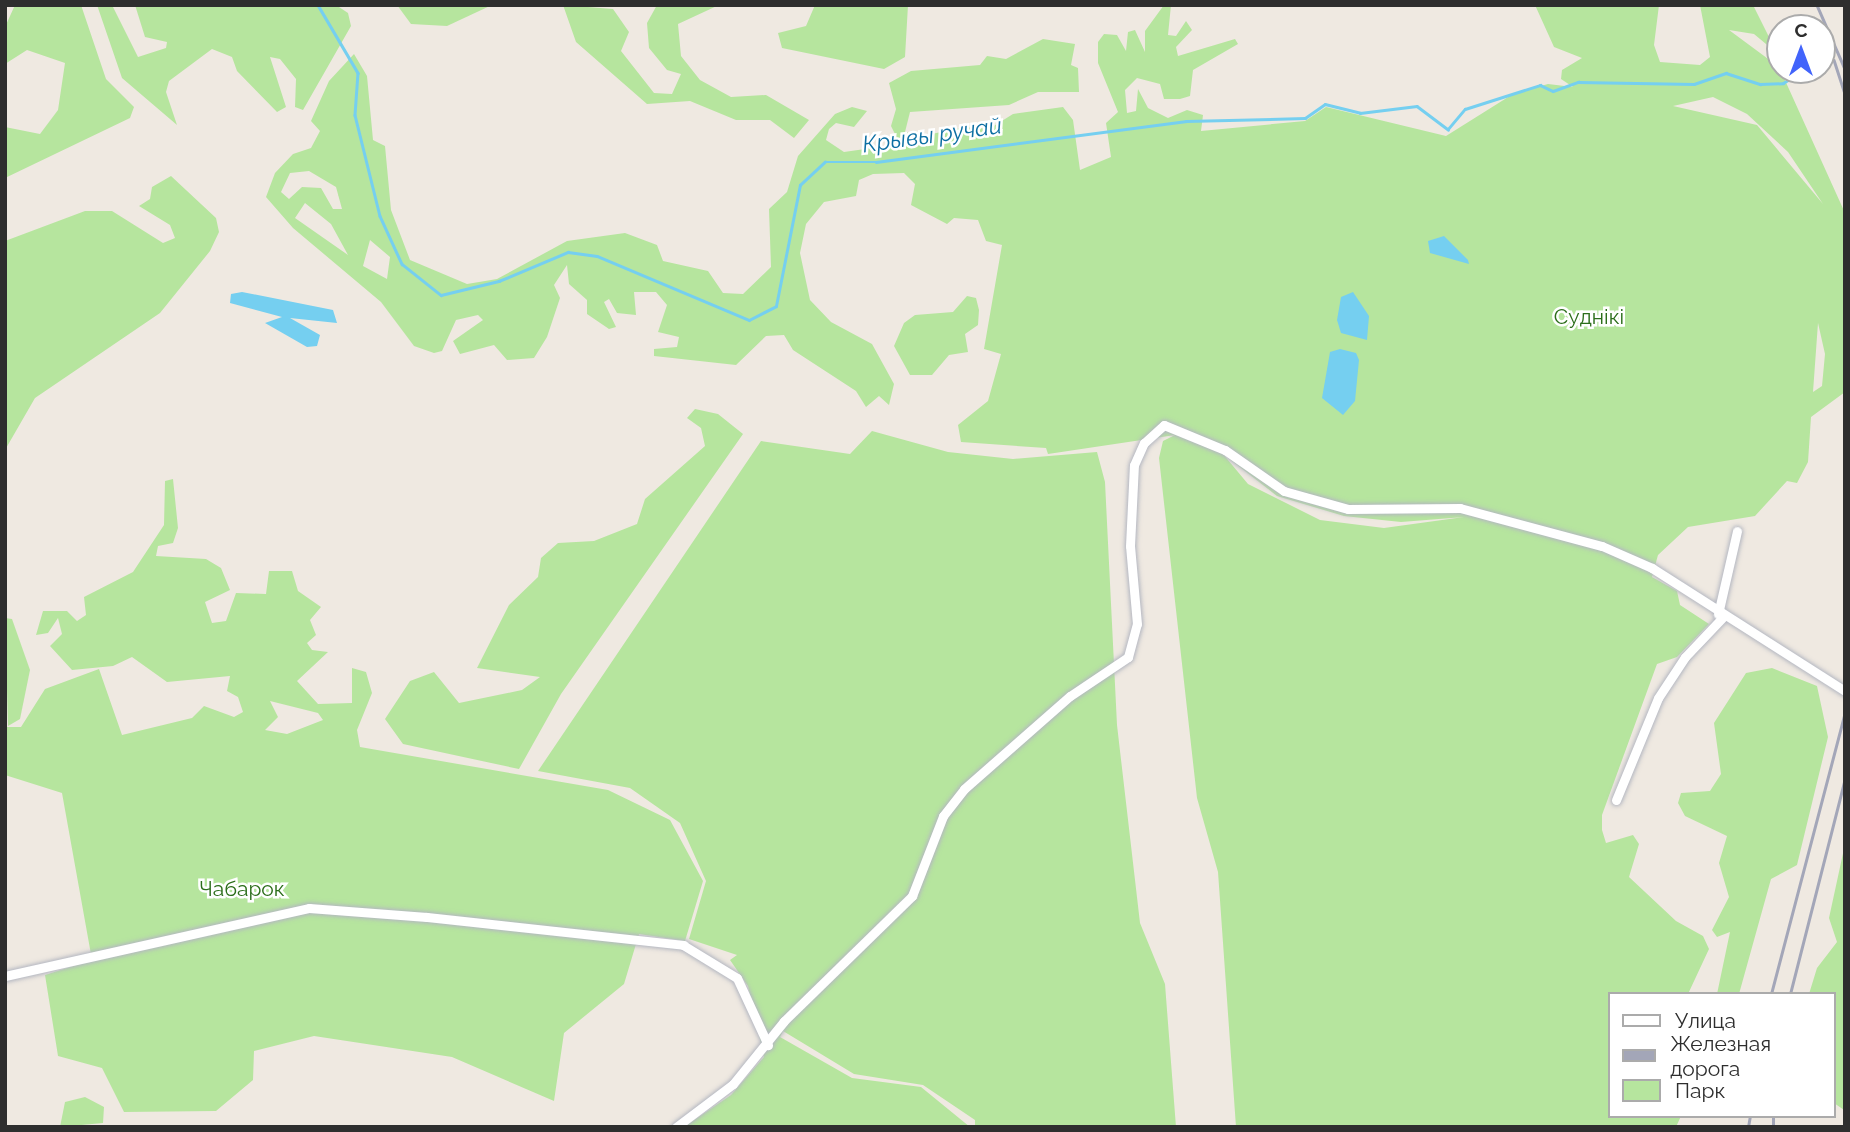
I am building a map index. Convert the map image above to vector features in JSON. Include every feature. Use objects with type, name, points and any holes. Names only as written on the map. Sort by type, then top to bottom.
[{"type":"street","points":[[676,1127],[733,1084],[912,896],[943,816],[964,789],[1135,648],[1134,465],[1144,443],[1164,425],[1225,450],[1284,491],[1348,509],[1470,509],[1602,546],[1652,568],[1721,615],[1845,691]]},
{"type":"street","points":[[1616,800],[1658,698],[1685,657],[1721,615],[1737,531]]},
{"type":"street","points":[[5,976],[309,908],[427,917],[683,945],[737,978],[768,1045]]},
{"type":"green space","points":[[15,5],[81,5],[106,79],[134,107],[130,118],[5,178],[5,127],[40,134],[58,110],[65,63],[27,50],[5,64],[5,27]]},
{"type":"green space","points":[[97,5],[112,5],[138,57],[166,48],[167,42],[145,37],[135,5],[336,5],[348,13],[351,26],[303,110],[295,107],[296,79],[280,59],[270,57],[286,107],[277,112],[237,71],[232,57],[212,49],[169,81],[166,92],[177,125],[122,78]]},
{"type":"green space","points":[[397,5],[492,5],[447,26],[411,24]]},
{"type":"green space","points":[[563,5],[613,9],[629,32],[621,51],[654,93],[672,94],[681,74],[667,70],[649,48],[647,23],[657,5],[719,5],[678,24],[681,56],[700,80],[731,97],[766,95],[809,120],[794,138],[770,120],[736,120],[690,101],[647,104],[576,42]]},
{"type":"green space","points":[[815,5],[908,5],[905,57],[884,69],[782,48],[778,33],[806,26]]},
{"type":"green space","name":"Суднікі","points":[[1164,5],[1171,5],[1168,35],[1176,36],[1186,21],[1192,30],[1176,47],[1178,56],[1235,39],[1238,44],[1193,70],[1190,96],[1164,99],[1160,84],[1137,78],[1125,90],[1127,113],[1136,111],[1138,89],[1148,108],[1168,118],[1187,110],[1203,115],[1201,131],[1305,121],[1326,107],[1446,136],[1513,94],[1548,84],[1573,87],[1561,79],[1562,70],[1582,58],[1554,47],[1535,5],[1659,5],[1654,45],[1660,62],[1700,65],[1710,57],[1700,5],[1753,5],[1766,31],[1766,44],[1754,34],[1729,30],[1766,57],[1766,84],[1787,84],[1845,213],[1845,392],[1811,417],[1808,462],[1797,483],[1787,481],[1755,516],[1688,527],[1658,555],[1652,577],[1677,591],[1680,605],[1709,624],[1677,657],[1657,664],[1602,815],[1602,830],[1606,843],[1633,835],[1639,844],[1629,877],[1676,921],[1703,936],[1709,949],[1689,992],[1608,992],[1608,1118],[1680,1118],[1676,1127],[1236,1127],[1218,872],[1197,798],[1159,458],[1163,441],[1175,435],[1048,454],[1046,448],[961,442],[958,425],[988,401],[1001,354],[984,349],[1002,245],[986,241],[978,220],[954,218],[947,224],[911,205],[915,184],[904,173],[873,174],[859,180],[856,196],[824,202],[806,224],[800,253],[810,300],[831,322],[872,344],[894,384],[889,405],[879,396],[866,407],[856,391],[793,350],[784,335],[766,336],[736,365],[654,356],[654,349],[677,347],[679,337],[658,332],[667,305],[656,292],[634,292],[636,315],[617,313],[609,299],[604,302],[616,327],[609,329],[587,314],[587,300],[569,284],[567,265],[554,285],[560,298],[547,337],[534,358],[507,360],[494,345],[460,354],[453,341],[483,320],[478,315],[456,320],[442,351],[434,353],[414,346],[381,302],[293,228],[266,197],[275,173],[293,154],[311,148],[320,131],[311,121],[329,81],[354,54],[367,76],[373,140],[385,146],[391,210],[410,260],[467,284],[497,279],[567,241],[625,233],[657,245],[663,261],[708,271],[723,293],[743,294],[771,267],[769,209],[787,192],[798,156],[835,114],[852,107],[867,111],[854,127],[836,123],[829,129],[826,140],[844,152],[900,144],[891,126],[896,109],[889,83],[911,71],[980,65],[987,56],[1006,59],[1043,39],[1075,44],[1071,65],[1078,68],[1079,92],[1038,92],[1009,105],[910,112],[905,132],[922,136],[965,127],[989,129],[1013,114],[1063,107],[1073,120],[1080,170],[1111,157],[1106,123],[1118,112],[1098,63],[1098,42],[1104,34],[1117,35],[1126,51],[1128,32],[1135,30],[1145,52],[1145,31]],"holes":[[[1713,97],[1747,114],[1788,152],[1823,204],[1757,125],[1673,106]],[[309,171],[336,187],[342,209],[333,209],[321,188],[302,187],[289,199],[281,192],[290,173]],[[305,203],[331,224],[348,255],[295,218]],[[370,240],[390,257],[387,279],[363,266]],[[1818,323],[1825,354],[1822,386],[1813,392]],[[1223,454],[1277,496],[1344,516],[1401,522],[1464,517],[1384,528],[1320,520],[1248,484]]]},
{"type":"green space","points":[[171,176],[216,218],[219,232],[210,251],[160,313],[35,398],[5,450],[5,241],[85,211],[112,211],[163,243],[175,238],[170,225],[139,206],[150,199],[152,187]]},
{"type":"green space","points":[[967,296],[976,298],[979,310],[978,325],[965,334],[968,352],[949,355],[932,375],[910,375],[894,346],[904,323],[915,315],[953,312]]},
{"type":"green space","points":[[695,409],[718,414],[743,434],[561,694],[519,769],[403,744],[385,719],[410,681],[434,672],[459,703],[522,690],[540,677],[477,668],[509,605],[538,577],[541,558],[558,543],[594,541],[637,524],[645,499],[705,446],[701,428],[687,418]]},
{"type":"green space","points":[[872,431],[948,452],[1013,459],[1097,452],[1105,482],[1117,725],[1140,923],[1165,984],[1176,1127],[975,1127],[975,1120],[923,1085],[854,1074],[783,1031],[780,1037],[852,1078],[921,1087],[970,1127],[684,1127],[731,1095],[764,1057],[748,986],[730,960],[737,955],[689,939],[706,881],[680,823],[630,788],[538,771],[761,441],[850,454]]},
{"type":"green space","name":"Чабарок","points":[[173,479],[178,528],[173,543],[158,546],[156,556],[206,559],[221,568],[230,590],[205,602],[212,623],[226,621],[236,593],[266,594],[269,571],[292,571],[298,591],[321,607],[310,620],[316,635],[307,643],[312,650],[328,652],[297,681],[318,704],[352,703],[352,668],[366,672],[372,693],[357,730],[360,747],[608,790],[670,820],[703,881],[685,941],[639,934],[624,984],[564,1033],[554,1101],[452,1057],[314,1036],[254,1051],[253,1080],[216,1111],[124,1112],[102,1068],[58,1056],[45,975],[92,960],[62,793],[5,775],[5,727],[21,727],[45,689],[99,669],[122,735],[192,718],[204,706],[234,717],[243,712],[238,697],[227,691],[230,676],[167,682],[132,657],[113,666],[72,670],[50,646],[62,634],[58,618],[48,633],[36,635],[43,611],[67,611],[77,621],[86,615],[84,597],[133,572],[164,525],[165,481]],"holes":[[[270,701],[318,713],[323,720],[287,734],[265,730],[278,717]]]},
{"type":"green space","points":[[5,618],[12,619],[30,670],[20,719],[8,726]]},
{"type":"green space","points":[[1772,668],[1817,686],[1828,737],[1797,865],[1771,879],[1740,992],[1717,992],[1730,932],[1717,937],[1712,930],[1729,897],[1719,863],[1727,836],[1685,816],[1678,803],[1681,793],[1710,791],[1721,774],[1714,723],[1746,673]]},
{"type":"green space","points":[[1845,844],[1845,1110],[1836,1104],[1836,992],[1810,992],[1817,968],[1837,942],[1829,918]]},
{"type":"green space","points":[[85,1097],[104,1107],[103,1123],[60,1127],[65,1102]]},
{"type":"water","points":[[1444,236],[1469,264],[1430,253],[1428,241]]},
{"type":"water","points":[[242,292],[333,310],[337,323],[290,318],[320,335],[317,346],[307,347],[265,323],[282,317],[230,303],[231,294]]},
{"type":"water","points":[[1353,292],[1369,316],[1367,340],[1341,333],[1337,320],[1341,297]]},
{"type":"water","points":[[1340,349],[1356,353],[1359,360],[1355,401],[1343,415],[1322,398],[1330,352]]},
{"type":"waterway","name":"Крывы ручай","points":[[318,5],[358,73],[355,115],[380,216],[402,264],[441,295],[499,281],[568,252],[597,256],[749,320],[776,306],[800,185],[825,162],[876,162],[1186,121],[1305,118],[1325,104],[1360,113],[1417,106],[1448,129],[1465,109],[1540,85],[1553,91],[1578,82],[1694,84],[1726,73],[1766,84]]},
{"type":"railway","points":[[1817,5],[1845,69]]},
{"type":"railway","points":[[1836,66],[1845,93]]},
{"type":"railway","points":[[1772,992],[1845,712]]},
{"type":"railway","points":[[1791,992],[1845,778]]},
{"type":"railway","points":[[1748,1127],[1750,1118]]},
{"type":"railway","points":[[1773,1118],[1773,1127]]}]
